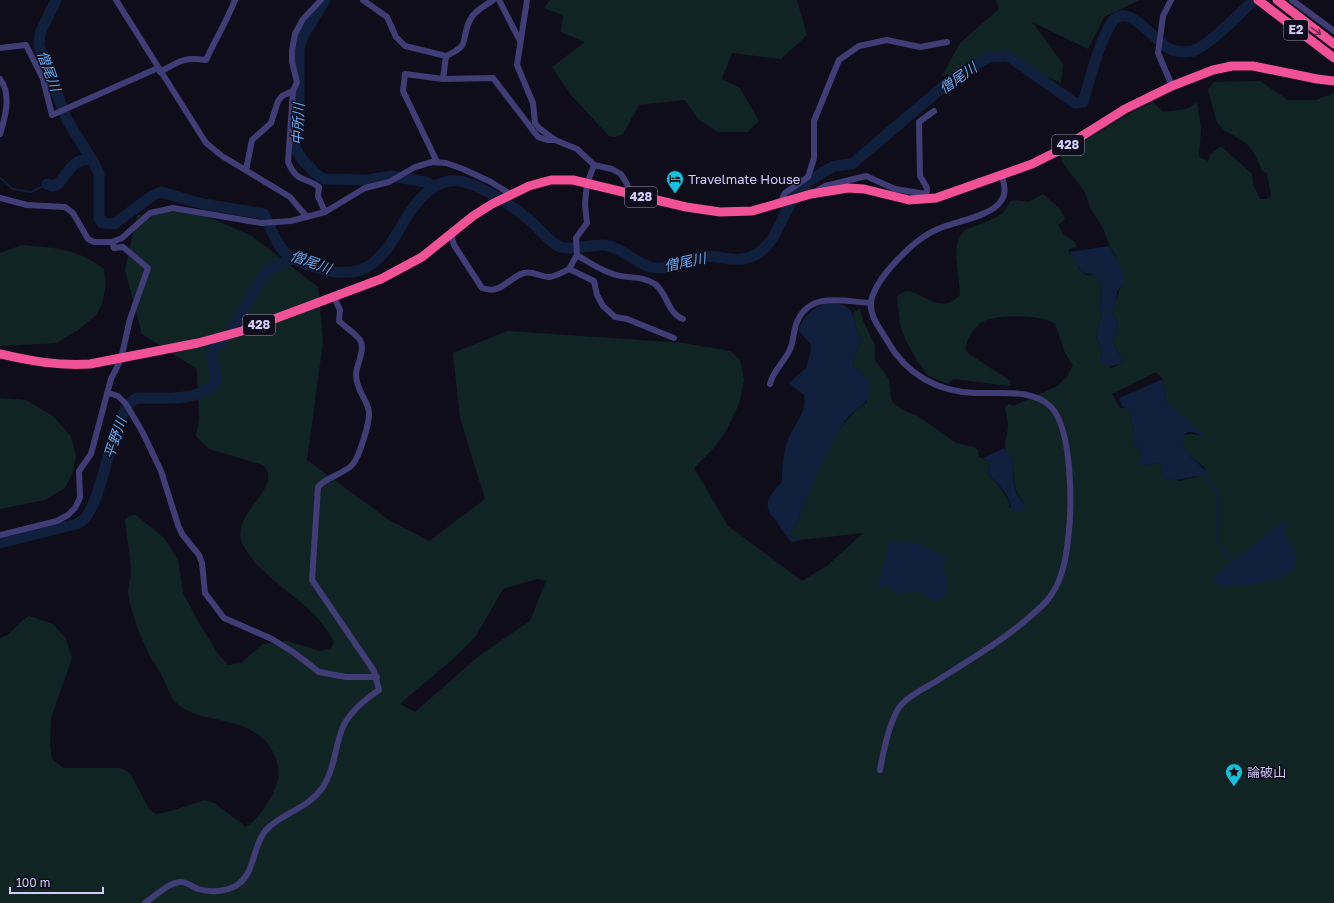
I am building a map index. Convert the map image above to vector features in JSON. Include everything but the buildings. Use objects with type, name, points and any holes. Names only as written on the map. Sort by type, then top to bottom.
[{"type":"highway","name":"E2","points":[[1258,0],[1334,58]]},
{"type":"highway","name":"E2","points":[[1277,0],[1334,44]]},
{"type":"highway","name":"428","points":[[0,354],[28,361],[58,365],[84,364],[121,359],[242,332],[396,272],[422,257],[450,234],[501,198],[529,186],[551,180],[573,180],[686,207],[720,212],[752,211],[811,194],[848,188],[864,189],[909,200],[950,194],[1032,164],[1058,151],[1119,112],[1199,74],[1232,66],[1253,66],[1318,79],[1334,80]]},
{"type":"street","points":[[116,0],[206,143],[222,156],[290,197],[307,217]]},
{"type":"street","points":[[0,48],[26,45],[43,79],[52,116],[183,59],[189,58],[206,60],[219,32],[227,20],[234,0]]},
{"type":"street","points":[[321,0],[303,19],[295,34],[292,50],[292,62],[297,82],[293,91],[288,162],[292,171],[299,179],[313,182],[319,187],[318,196],[325,212]]},
{"type":"street","points":[[363,0],[387,17],[396,37],[405,46],[446,56],[462,47],[465,42],[466,29],[470,19],[493,0]]},
{"type":"street","points":[[499,0],[520,41]]},
{"type":"street","points":[[527,0],[517,65],[534,103],[538,128],[555,140],[577,149],[594,165],[612,169],[621,174],[627,184],[630,194]]},
{"type":"street","points":[[1171,0],[1163,16],[1158,54],[1172,86]]},
{"type":"street","points":[[1292,0],[1334,31]]},
{"type":"street","points":[[782,202],[785,193],[808,177],[814,158],[814,120],[839,60],[859,46],[887,40],[920,47],[947,42]]},
{"type":"street","points":[[443,79],[446,56]]},
{"type":"street","points":[[437,162],[403,91],[405,74],[443,79],[493,78],[538,137],[547,140],[555,140]]},
{"type":"street","points":[[0,79],[3,82],[6,99],[5,120],[0,134]]},
{"type":"street","points":[[246,170],[252,140],[271,123],[278,101],[282,96],[293,91]]},
{"type":"street","points":[[811,194],[825,186],[866,176],[895,189],[926,197],[927,188],[920,176],[920,122],[934,111]]},
{"type":"street","points":[[0,198],[27,205],[65,207],[73,213],[88,239],[94,242],[112,242],[122,238],[150,213],[173,208],[261,223],[273,223],[307,217],[325,212],[365,188],[389,182],[415,167],[432,162],[463,169],[491,182],[510,194]]},
{"type":"street","points":[[450,234],[454,245],[478,283],[482,288],[487,290],[499,288],[522,273],[527,272],[548,277],[569,269],[577,255],[576,238],[587,223],[585,204],[587,184],[594,165]]},
{"type":"street","points":[[880,770],[886,740],[902,704],[981,654],[1021,625],[1048,599],[1062,572],[1068,543],[1071,498],[1064,435],[1058,416],[1050,406],[1029,396],[961,392],[921,378],[910,371],[896,356],[873,316],[871,303],[876,288],[886,271],[925,236],[936,230],[996,208],[1004,196],[1005,188],[1002,176]]},
{"type":"street","points":[[0,535],[44,526],[57,521],[68,515],[75,508],[80,498],[79,471],[91,454],[111,379],[121,359],[130,319],[148,268],[123,247],[114,248],[112,242]]},
{"type":"street","points":[[577,255],[612,274],[639,277],[654,284],[662,290],[672,313],[683,320]]},
{"type":"street","points":[[569,269],[594,281],[597,295],[603,306],[615,317],[627,319],[674,338]]},
{"type":"street","points":[[145,903],[173,884],[182,882],[200,890],[220,891],[232,888],[242,881],[266,830],[314,798],[324,786],[330,772],[342,730],[352,713],[379,690],[377,677],[312,580],[318,487],[323,481],[352,466],[356,460],[369,414],[360,393],[356,375],[362,347],[360,340],[339,321],[340,310],[334,297]]},
{"type":"street","points":[[770,384],[774,372],[791,348],[794,329],[802,313],[817,302],[828,299],[871,303]]},
{"type":"street","points":[[108,393],[118,396],[126,404],[143,433],[161,471],[182,534],[199,555],[202,563],[206,593],[224,618],[272,639],[293,652],[319,672],[346,677],[377,677]]},
{"type":"green space","points":[[550,0],[797,0],[807,35],[781,59],[732,53],[722,79],[740,88],[759,121],[747,132],[718,132],[698,119],[685,100],[639,105],[623,134],[615,137],[609,136],[571,95],[552,67],[585,42],[561,32],[563,15],[544,8]]},
{"type":"green space","points":[[996,0],[1140,0],[1104,17],[1088,49],[1032,22],[1063,64],[1061,83],[998,56],[942,76],[960,43],[999,9]]},
{"type":"green space","points":[[1260,81],[1288,100],[1316,100],[1334,93],[1334,903],[0,903],[0,638],[12,631],[29,616],[53,624],[66,639],[72,658],[51,718],[50,745],[52,759],[63,768],[121,768],[130,773],[149,809],[156,814],[171,811],[205,800],[216,804],[246,827],[263,810],[273,794],[277,784],[279,772],[277,763],[274,754],[264,740],[252,731],[238,725],[194,714],[182,707],[172,698],[145,646],[131,606],[128,592],[131,571],[125,520],[129,516],[136,515],[164,538],[178,560],[183,593],[200,625],[219,655],[228,665],[241,663],[263,644],[287,641],[320,651],[331,648],[334,642],[315,615],[263,571],[252,559],[243,545],[240,534],[243,523],[248,512],[263,492],[267,483],[268,474],[263,465],[209,449],[196,436],[199,420],[197,369],[142,334],[125,270],[137,215],[192,210],[252,236],[318,287],[323,342],[307,460],[389,520],[429,541],[485,499],[460,418],[453,353],[507,331],[684,343],[730,351],[740,360],[744,380],[739,404],[726,431],[712,450],[694,468],[728,526],[802,581],[828,565],[863,533],[801,540],[791,536],[791,531],[797,523],[816,473],[832,441],[853,413],[867,402],[861,372],[853,367],[852,362],[861,341],[853,312],[860,309],[864,323],[875,345],[875,360],[889,379],[891,399],[894,404],[909,413],[918,416],[956,443],[974,447],[978,450],[979,457],[989,461],[988,475],[1003,491],[1010,503],[1009,508],[1025,504],[1018,495],[1016,489],[1013,459],[1009,456],[1005,448],[1008,427],[1005,407],[1009,404],[1013,406],[1057,386],[1067,377],[1073,365],[1065,353],[1055,324],[1041,318],[1019,316],[988,319],[982,322],[971,334],[966,350],[969,354],[1010,381],[1010,386],[954,379],[948,384],[927,375],[916,359],[905,339],[900,324],[897,297],[904,292],[911,292],[933,302],[942,304],[951,302],[960,295],[956,251],[959,237],[965,230],[995,218],[1003,213],[1011,201],[1015,200],[1029,202],[1043,194],[1061,210],[1065,219],[1058,225],[1063,234],[1075,242],[1076,247],[1069,249],[1069,253],[1077,260],[1079,269],[1086,275],[1096,275],[1101,282],[1100,310],[1102,314],[1096,336],[1101,350],[1100,360],[1112,368],[1124,362],[1113,343],[1118,324],[1112,311],[1119,290],[1123,284],[1115,255],[1102,226],[1091,210],[1085,192],[1062,162],[1061,155],[1134,111],[1153,102],[1163,112],[1187,109],[1197,102],[1201,129],[1199,157],[1208,161],[1211,154],[1219,147],[1223,148],[1252,174],[1253,184],[1260,199],[1267,199],[1271,196],[1267,173],[1263,172],[1254,153],[1246,143],[1224,130],[1217,122],[1208,90],[1214,82]],"holes":[[[1156,372],[1163,379],[1166,402],[1202,434],[1201,436],[1195,434],[1186,435],[1183,437],[1182,444],[1188,453],[1205,468],[1203,475],[1179,481],[1161,474],[1162,467],[1159,463],[1145,466],[1142,453],[1134,442],[1134,430],[1129,411],[1126,408],[1120,408],[1112,394]],[[537,579],[546,581],[530,621],[480,655],[415,712],[400,704],[454,658],[476,636],[503,589]]]},
{"type":"green space","points":[[22,245],[65,250],[84,257],[104,269],[106,284],[102,304],[96,315],[78,330],[56,343],[0,346],[0,253]]},
{"type":"green space","points":[[0,398],[26,400],[53,416],[71,437],[76,455],[73,472],[65,488],[45,500],[0,509]]},
{"type":"water","points":[[1110,246],[1123,274],[1123,284],[1117,292],[1116,302],[1112,311],[1118,324],[1113,343],[1124,362],[1109,366],[1100,360],[1101,350],[1096,336],[1102,314],[1100,310],[1101,282],[1096,275],[1081,271],[1069,252]]},
{"type":"water","points":[[823,303],[835,303],[848,307],[854,317],[861,341],[852,362],[853,367],[868,381],[870,385],[870,393],[863,405],[846,420],[831,445],[818,470],[797,523],[791,531],[791,536],[801,540],[792,542],[785,535],[769,512],[768,503],[773,492],[782,482],[784,452],[790,435],[801,416],[805,401],[804,395],[789,383],[806,368],[811,350],[811,345],[799,331],[800,326],[804,318]]},
{"type":"water","points":[[1163,379],[1166,402],[1203,434],[1201,436],[1190,432],[1184,436],[1182,441],[1186,451],[1205,470],[1208,476],[1196,476],[1173,480],[1167,479],[1161,476],[1162,467],[1159,463],[1145,466],[1138,464],[1142,453],[1134,442],[1134,430],[1129,411],[1122,406],[1119,398]]},
{"type":"water","points":[[1004,448],[1013,459],[1015,489],[1025,504],[1024,511],[1015,512],[1011,509],[1009,500],[1004,492],[988,475],[989,461],[983,458]]},
{"type":"water","points":[[1285,520],[1287,522],[1284,531],[1296,556],[1294,568],[1287,574],[1266,582],[1222,587],[1212,578]]},
{"type":"water","points":[[889,541],[910,541],[945,556],[943,570],[948,579],[948,589],[943,597],[935,602],[925,594],[918,592],[897,594],[886,586],[878,588]]},
{"type":"waterway","name":"僧尾川","points":[[56,0],[40,33],[39,46],[67,120],[92,160]]},
{"type":"waterway","name":"中所川","points":[[325,0],[303,36],[299,49],[299,121],[295,148],[302,159],[315,173],[324,179],[368,180],[391,176],[426,182],[435,187]]},
{"type":"waterway","name":"僧尾川","points":[[47,184],[53,186],[58,184],[76,163],[86,159],[92,160],[99,173],[99,218],[102,223],[114,224],[152,196],[161,192],[203,204],[264,214],[278,244],[289,256],[307,265],[321,269],[347,272],[367,267],[382,255],[416,204],[430,190],[449,181],[468,183],[490,193],[527,218],[551,241],[560,247],[571,248],[599,245],[610,246],[644,265],[657,268],[671,266],[692,258],[706,256],[743,259],[754,255],[771,241],[792,200],[798,191],[805,185],[821,173],[835,166],[853,163],[957,75],[989,57],[1008,56],[1075,103],[1083,102],[1103,40],[1112,22],[1119,17],[1127,16],[1134,20],[1172,50],[1193,51],[1200,48],[1216,36],[1254,0]]},
{"type":"waterway","points":[[0,178],[13,189],[31,192],[47,184]]},
{"type":"waterway","name":"平野川","points":[[233,328],[263,275],[269,269],[293,259]]},
{"type":"waterway","name":"平野川","points":[[0,543],[76,524],[83,520],[91,508],[98,492],[115,433],[129,404],[138,398],[178,398],[198,394],[207,390],[215,384],[216,378],[211,353],[212,350],[222,342]]},
{"type":"waterway","points":[[1203,474],[1213,486],[1218,496],[1217,541],[1233,563]]},
{"type":"place","name":"Travelmate House","points":[[675,194]]},
{"type":"place","name":"論破山","points":[[1234,787]]}]
